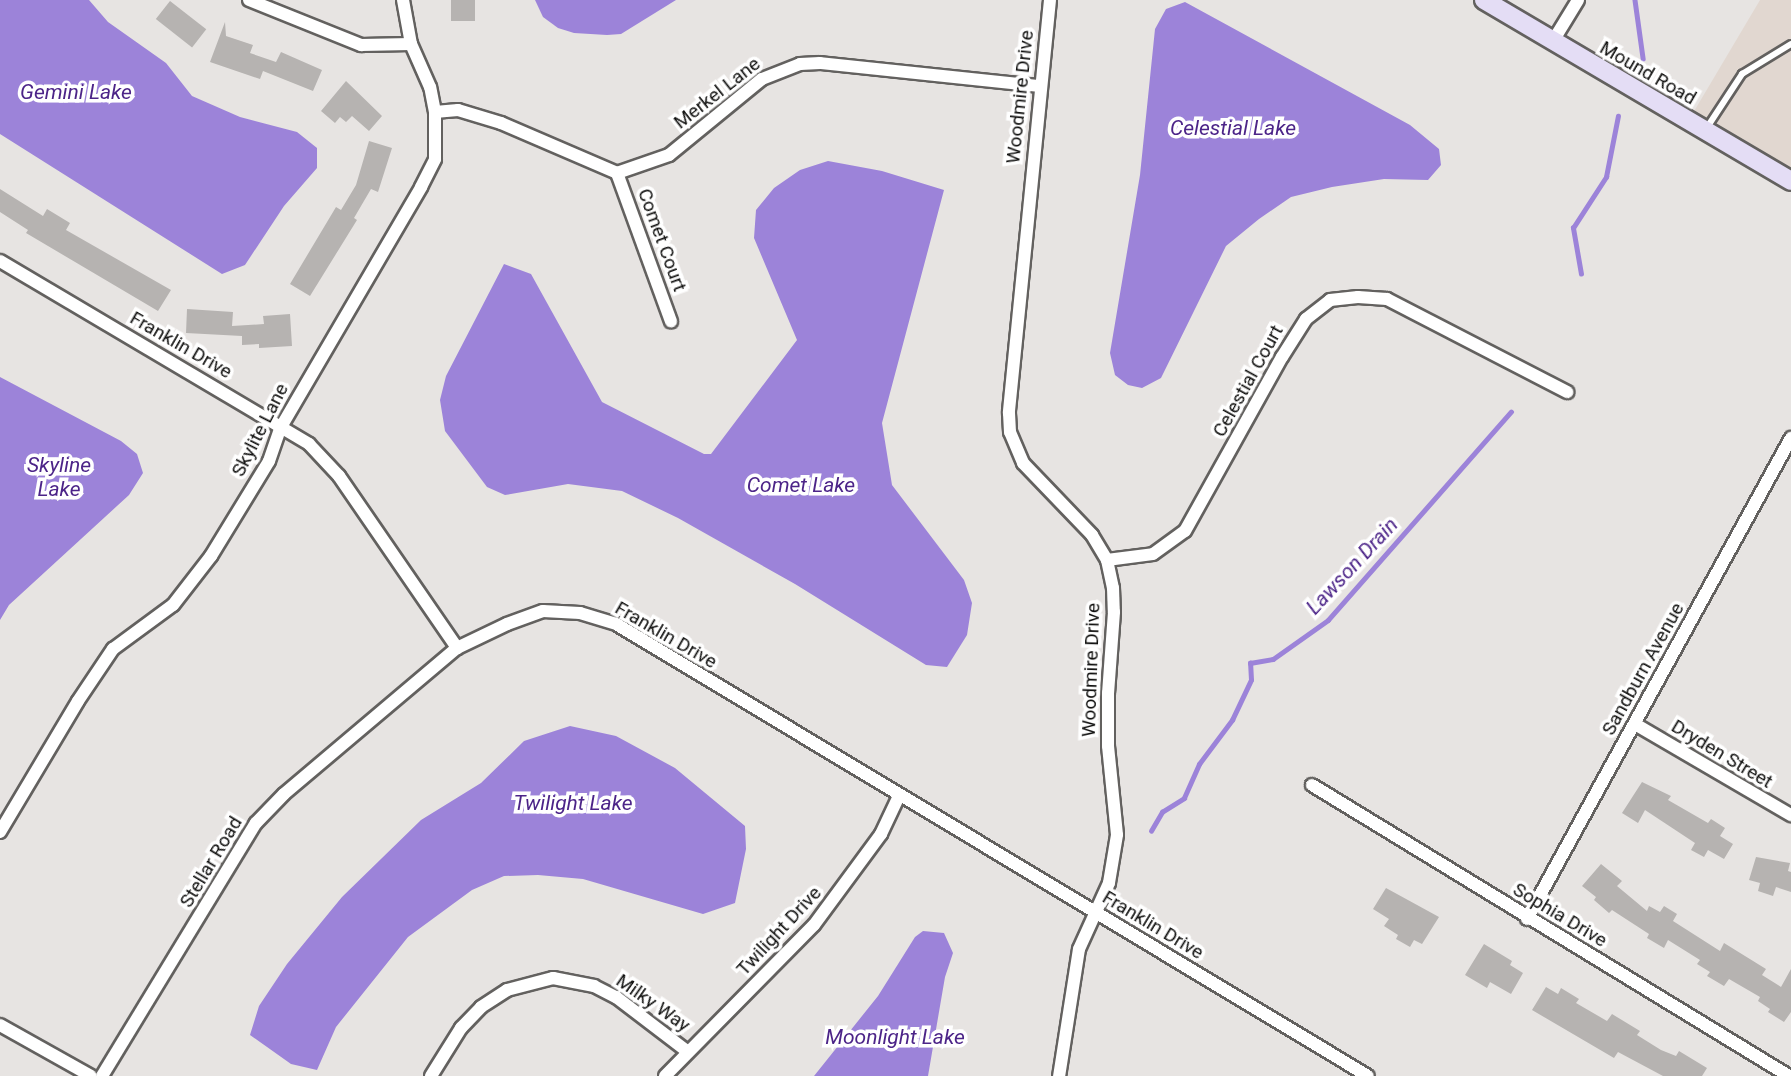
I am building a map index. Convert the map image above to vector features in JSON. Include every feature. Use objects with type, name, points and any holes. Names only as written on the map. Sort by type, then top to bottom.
[{"type":"street","points":[[249,0],[361,45],[411,44]]},
{"type":"street","name":"Skylite Lane","points":[[0,832],[78,701],[113,649],[173,605],[194,583],[269,461],[281,427],[435,159],[435,112],[430,87],[411,44],[403,0]]},
{"type":"street","name":"Woodmire Drive","points":[[1050,0],[1039,86],[1009,413],[1010,432],[1015,448],[1033,477],[1076,516],[1092,535],[1107,560],[1114,612],[1108,693],[1109,769],[1117,835],[1115,862],[1097,914],[1079,949],[1059,1076]]},
{"type":"street","name":"Mound Road","points":[[1483,0],[1791,181]]},
{"type":"street","points":[[1553,41],[1578,0]]},
{"type":"street","name":"Merkel Lane","points":[[617,173],[669,155],[772,72],[800,64],[820,63],[1039,86]]},
{"type":"street","points":[[435,112],[458,110],[501,122],[617,173]]},
{"type":"street","name":"Comet Court","points":[[617,173],[671,321]]},
{"type":"street","name":"Franklin Drive","points":[[0,261],[309,444],[339,476],[457,648],[507,624],[543,611],[580,613],[616,624],[1367,1076]]},
{"type":"street","name":"Celestial Court","points":[[1107,560],[1153,554],[1185,531],[1282,357],[1306,319],[1330,300],[1358,297],[1387,299],[1567,392]]},
{"type":"street","name":"Sandburn Avenue","points":[[1527,919],[1791,438]]},
{"type":"street","name":"Stellar Road","points":[[102,1076],[257,823],[284,794],[457,648]]},
{"type":"street","name":"Dryden Street","points":[[1635,724],[1791,815]]},
{"type":"street","name":"Sophia Drive","points":[[1312,785],[1527,919],[1789,1076]]},
{"type":"street","name":"Twilight Drive","points":[[665,1076],[814,925],[881,834],[899,796]]},
{"type":"street","name":"Milky Way","points":[[431,1076],[461,1028],[481,1007],[507,990],[553,978],[594,986],[616,998],[687,1051]]},
{"type":"street","points":[[0,1025],[91,1076]]},
{"type":"lane","points":[[1704,131],[1742,74],[1791,44]]},
{"type":"shaded area","points":[[1760,0],[1791,0],[1791,172],[1693,113]]},
{"type":"water","name":"Gemini Lake","points":[[0,0],[89,0],[108,22],[166,63],[192,96],[240,117],[297,132],[317,148],[317,168],[284,206],[245,265],[222,274],[0,134]]},
{"type":"water","points":[[535,0],[676,0],[621,34],[607,35],[574,33],[558,28],[543,17]]},
{"type":"water","name":"Celestial Lake","points":[[1185,2],[1410,125],[1439,149],[1441,165],[1428,180],[1384,179],[1291,197],[1259,219],[1226,246],[1161,378],[1142,388],[1128,385],[1115,375],[1110,353],[1140,175],[1155,29],[1166,9]]},
{"type":"water","name":"Comet Lake","points":[[828,161],[882,171],[944,190],[882,423],[892,485],[964,580],[972,603],[967,635],[947,667],[926,665],[795,584],[678,518],[622,491],[568,484],[505,495],[487,487],[445,431],[440,400],[446,376],[504,264],[531,274],[602,402],[704,454],[711,454],[797,340],[754,238],[756,210],[774,188],[800,170]]},
{"type":"water","name":"Skyline Lake","points":[[0,377],[121,441],[137,454],[143,473],[129,495],[9,605],[0,620]]},
{"type":"water","name":"Twilight Lake","points":[[570,726],[616,736],[675,768],[745,826],[746,849],[735,903],[703,914],[583,879],[538,875],[504,876],[472,890],[408,937],[336,1027],[317,1070],[291,1064],[250,1035],[259,1006],[287,964],[342,897],[421,820],[481,783],[524,741]]},
{"type":"water","name":"Moonlight Lake","points":[[923,931],[944,933],[953,953],[945,977],[928,1076],[814,1076],[878,996],[915,937]]},
{"type":"building","points":[[451,0],[475,0],[475,21],[451,21]]},
{"type":"building","points":[[170,1],[206,29],[192,47],[156,19]]},
{"type":"building","points":[[225,22],[226,36],[253,45],[250,53],[276,62],[281,52],[322,70],[313,91],[263,71],[260,79],[210,62]]},
{"type":"building","points":[[346,81],[382,116],[369,131],[352,116],[346,122],[340,117],[335,123],[321,111]]},
{"type":"building","points":[[369,141],[392,148],[378,192],[371,189],[354,218],[357,220],[310,296],[290,284],[336,207],[341,210],[356,185]]},
{"type":"building","points":[[0,189],[43,216],[47,209],[70,223],[66,230],[171,290],[158,311],[26,233],[28,230],[0,212]]},
{"type":"building","points":[[187,309],[233,312],[232,326],[264,324],[263,316],[290,314],[292,346],[259,348],[259,344],[242,345],[242,336],[186,333]]},
{"type":"building","points":[[1642,782],[1671,796],[1668,800],[1708,823],[1711,819],[1725,828],[1720,836],[1733,844],[1724,859],[1708,850],[1704,857],[1691,850],[1695,843],[1645,810],[1638,823],[1622,813]]},
{"type":"building","points":[[1756,857],[1790,863],[1788,871],[1791,872],[1791,892],[1776,887],[1773,896],[1758,891],[1760,883],[1749,880]]},
{"type":"building","points":[[1601,864],[1622,881],[1617,886],[1647,911],[1649,906],[1660,912],[1664,906],[1677,914],[1673,921],[1720,951],[1724,943],[1766,969],[1762,975],[1781,987],[1791,969],[1791,1012],[1784,1022],[1768,1012],[1770,1009],[1758,1001],[1760,997],[1729,979],[1724,986],[1707,976],[1710,972],[1697,964],[1700,960],[1668,940],[1664,948],[1647,938],[1649,934],[1612,910],[1609,913],[1594,900],[1596,897],[1582,886]]},
{"type":"building","points":[[1386,888],[1439,917],[1422,944],[1414,940],[1410,947],[1396,939],[1398,935],[1384,926],[1389,919],[1373,909]]},
{"type":"building","points":[[1484,944],[1512,961],[1510,965],[1523,973],[1511,994],[1490,982],[1487,988],[1465,975]]},
{"type":"building","points":[[1546,987],[1558,994],[1561,988],[1579,999],[1576,1003],[1607,1021],[1612,1014],[1640,1031],[1637,1035],[1661,1050],[1676,1056],[1679,1051],[1707,1068],[1702,1076],[1663,1076],[1618,1052],[1614,1058],[1532,1010]]},
{"type":"waterway","name":"Lawson Drain","points":[[1635,0],[1643,58]]},
{"type":"waterway","name":"Lawson Drain","points":[[1581,274],[1573,228],[1606,177],[1618,116]]},
{"type":"waterway","name":"Lawson Drain","points":[[1151,831],[1162,812],[1184,798],[1199,764],[1232,720],[1251,680],[1250,663],[1273,659],[1328,620],[1511,412]]}]
